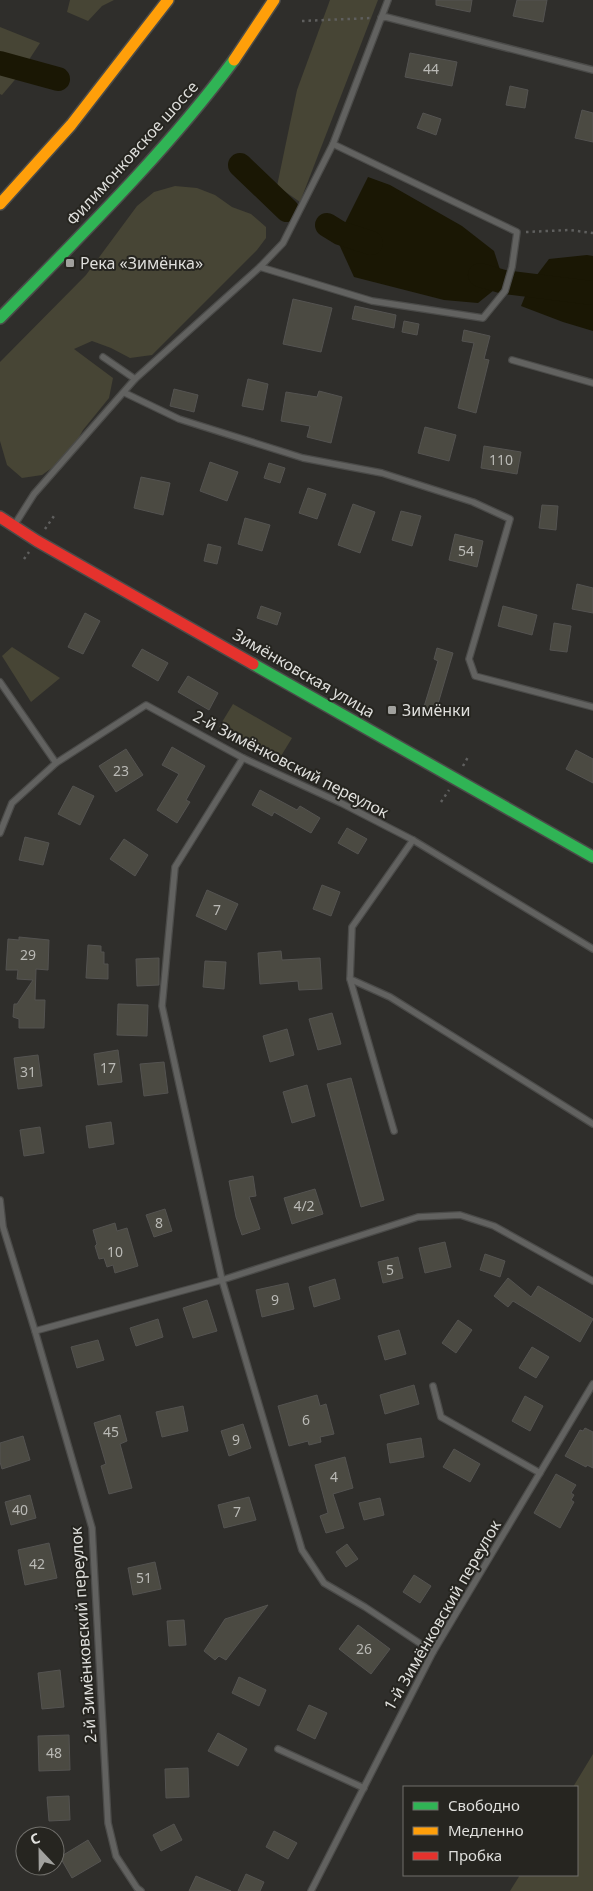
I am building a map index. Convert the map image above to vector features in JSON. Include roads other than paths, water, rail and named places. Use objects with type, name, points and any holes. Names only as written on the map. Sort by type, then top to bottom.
[{"type":"main road","points":[[0,204],[71,126],[168,0]]},
{"type":"main road","name":"Филимонковское шоссе","points":[[0,318],[142,170],[215,86],[274,0]]},
{"type":"main road","name":"Зимёнковская улица","points":[[0,517],[37,540],[593,857]]},
{"type":"lane","points":[[14,526],[34,494],[135,379],[260,267],[283,243],[333,144],[388,0]]},
{"type":"lane","points":[[382,18],[386,17],[593,70]]},
{"type":"lane","points":[[260,267],[372,301],[484,318],[505,291],[512,267],[517,232],[333,144]]},
{"type":"lane","points":[[103,358],[135,379]]},
{"type":"lane","points":[[512,360],[593,383]]},
{"type":"lane","points":[[125,392],[179,419],[303,458],[382,473],[473,502],[510,519],[469,659],[475,676],[593,706]]},
{"type":"lane","points":[[0,682],[56,763]]},
{"type":"lane","name":"2-й Зимёнковский переулок","points":[[0,833],[12,803],[56,763],[146,705],[243,758],[341,803],[413,840],[593,949]]},
{"type":"lane","points":[[243,758],[175,867],[162,1006],[222,1280],[302,1550],[324,1582],[433,1652]]},
{"type":"lane","points":[[394,1131],[350,979],[352,927],[413,840]]},
{"type":"lane","points":[[350,979],[390,998],[593,1124]]},
{"type":"lane","name":"2-й Зимёнковский переулок","points":[[0,1200],[3,1227],[92,1528],[108,1822],[116,1856],[140,1891]]},
{"type":"lane","points":[[35,1331],[222,1280],[418,1217],[460,1215],[494,1226],[593,1281]]},
{"type":"lane","name":"1-й Зимёнковский переулок","points":[[311,1891],[433,1652],[593,1384]]},
{"type":"lane","points":[[433,1386],[441,1417],[540,1473]]},
{"type":"lane","points":[[278,1750],[364,1788]]},
{"type":"waterway","points":[[0,63],[58,79]]},
{"type":"waterway","points":[[240,165],[287,210]]},
{"type":"waterway","points":[[327,225],[340,233],[371,243]]},
{"type":"waterway","points":[[480,275],[504,282],[593,293]]},
{"type":"place","name":"Река «Зимёнка»","points":[[70,263]]},
{"type":"place","name":"Зимёнки","points":[[392,710]]}]
